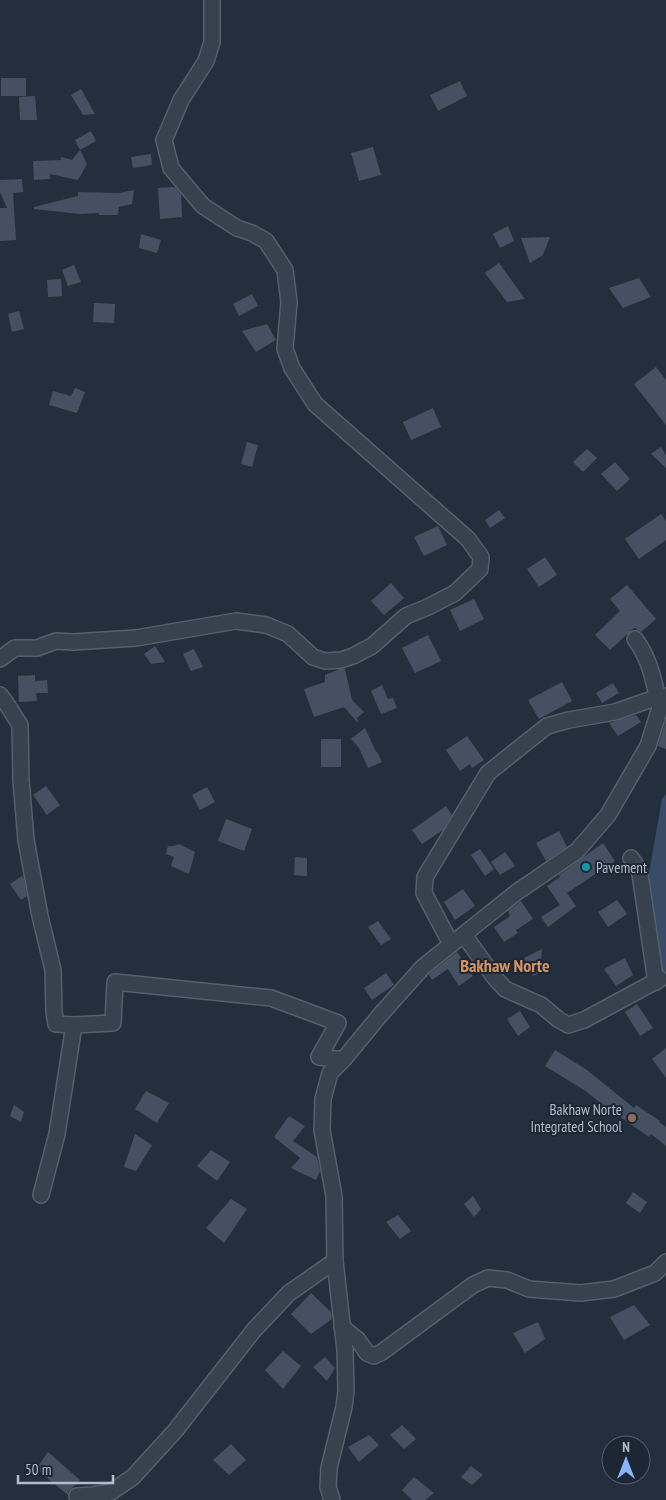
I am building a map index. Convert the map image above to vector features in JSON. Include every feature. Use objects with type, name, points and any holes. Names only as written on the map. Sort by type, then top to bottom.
[{"type":"street","points":[[0,659],[15,648],[37,648],[56,641],[73,642],[136,638],[236,621],[266,625],[288,634],[313,657],[325,661],[341,660],[372,646],[406,616],[455,593],[480,569],[481,557],[468,539],[316,404],[292,368],[285,349],[289,302],[285,270],[266,241],[252,233],[236,228],[203,206],[171,168],[164,140],[181,100],[206,61],[212,42],[212,0]]},
{"type":"street","points":[[332,1500],[328,1487],[329,1468],[346,1391],[335,1261],[334,1196],[322,1130],[322,1106],[330,1073],[423,966],[517,892],[577,851],[608,815],[648,746],[661,700],[649,662],[644,650],[636,639]]},
{"type":"street","points":[[0,695],[20,725],[21,780],[26,840],[40,916],[53,970],[56,1024],[113,1023],[115,982],[270,998],[338,1023],[319,1057],[343,1060]]},
{"type":"street","points":[[451,944],[424,893],[424,877],[488,773],[547,726],[661,700]]},
{"type":"street","points":[[464,935],[495,978],[505,988],[541,1005],[558,1020],[568,1025],[584,1020],[658,980],[640,874],[630,858]]},
{"type":"street","points":[[41,1196],[57,1134],[74,1025]]},
{"type":"street","points":[[77,1496],[111,1492],[133,1478],[175,1431],[260,1323],[289,1293],[335,1261]]},
{"type":"street","points":[[342,1327],[358,1340],[367,1353],[374,1356],[473,1285],[488,1278],[507,1280],[529,1289],[581,1293],[614,1289],[655,1273],[666,1262]]},
{"type":"water","points":[[666,794],[666,987],[653,939],[649,873],[662,799]]},
{"type":"building","points":[[1,78],[26,78],[26,96],[1,96]]},
{"type":"building","points":[[460,81],[467,96],[438,111],[430,95]]},
{"type":"building","points":[[81,89],[95,114],[83,115],[71,95]]},
{"type":"building","points":[[35,96],[37,120],[20,120],[19,97]]},
{"type":"building","points":[[91,131],[96,141],[80,150],[75,140]]},
{"type":"building","points":[[373,147],[381,175],[359,181],[351,153]]},
{"type":"building","points":[[80,150],[87,164],[78,180],[50,174],[50,179],[34,180],[33,161],[61,160],[61,157],[72,160]]},
{"type":"building","points":[[151,154],[152,165],[133,168],[131,157]]},
{"type":"building","points":[[22,179],[23,192],[13,193],[16,240],[0,241],[0,208],[7,208],[0,192],[0,180]]},
{"type":"building","points":[[175,187],[181,194],[182,217],[160,219],[158,188]]},
{"type":"building","points":[[134,190],[132,204],[119,207],[118,215],[80,214],[34,209],[34,207],[78,196],[78,192],[119,193]]},
{"type":"building","points":[[508,226],[514,241],[500,248],[493,234]]},
{"type":"building","points":[[141,234],[161,240],[157,253],[139,248]]},
{"type":"building","points":[[550,237],[543,255],[530,263],[521,238]]},
{"type":"building","points":[[499,263],[525,299],[507,302],[485,273]]},
{"type":"building","points":[[74,265],[81,282],[68,286],[62,270]]},
{"type":"building","points":[[639,278],[651,297],[623,308],[609,288]]},
{"type":"building","points":[[61,279],[62,296],[48,297],[47,280]]},
{"type":"building","points":[[252,294],[258,306],[239,316],[233,304]]},
{"type":"building","points":[[94,303],[115,304],[114,323],[93,322]]},
{"type":"building","points":[[19,311],[24,329],[12,332],[8,314]]},
{"type":"building","points":[[267,324],[276,340],[256,352],[242,331]]},
{"type":"building","points":[[656,367],[666,380],[666,425],[634,384]]},
{"type":"building","points":[[75,388],[85,392],[77,413],[49,405],[53,391],[71,396]]},
{"type":"building","points":[[433,408],[441,427],[411,440],[403,422]]},
{"type":"building","points":[[247,442],[258,445],[252,467],[241,464]]},
{"type":"building","points":[[661,447],[666,455],[666,468],[651,454]]},
{"type":"building","points":[[587,449],[597,458],[583,472],[573,462]]},
{"type":"building","points":[[615,462],[630,479],[617,491],[601,474]]},
{"type":"building","points":[[499,510],[505,518],[490,528],[485,520]]},
{"type":"building","points":[[661,514],[666,521],[666,540],[639,559],[625,539]]},
{"type":"building","points":[[438,526],[447,545],[424,556],[414,537]]},
{"type":"building","points":[[545,557],[557,575],[539,587],[527,569]]},
{"type":"building","points":[[391,583],[404,598],[384,615],[371,601]]},
{"type":"building","points":[[627,585],[656,619],[641,632],[634,628],[610,650],[595,635],[620,611],[610,599]]},
{"type":"building","points":[[474,599],[484,619],[460,631],[450,610]]},
{"type":"building","points":[[428,635],[441,661],[415,673],[402,648]]},
{"type":"building","points":[[155,646],[165,662],[151,664],[144,654]]},
{"type":"building","points":[[194,649],[203,667],[191,671],[183,654]]},
{"type":"building","points":[[345,669],[352,700],[364,712],[357,718],[358,723],[344,707],[314,717],[304,689],[325,682],[325,675]]},
{"type":"building","points":[[35,675],[35,681],[47,680],[48,693],[36,693],[37,701],[19,702],[18,676]]},
{"type":"building","points":[[562,682],[572,701],[539,719],[528,700]]},
{"type":"building","points":[[613,683],[619,693],[602,703],[596,693]]},
{"type":"building","points":[[382,685],[388,699],[393,698],[397,708],[381,714],[371,691]]},
{"type":"building","points":[[636,715],[641,722],[618,736],[609,723]]},
{"type":"building","points":[[666,720],[666,749],[658,746]]},
{"type":"building","points":[[365,728],[382,762],[368,768],[359,748],[351,739]]},
{"type":"building","points":[[467,736],[484,760],[472,768],[470,764],[460,771],[446,750]]},
{"type":"building","points":[[321,739],[341,739],[341,767],[321,767]]},
{"type":"building","points":[[46,786],[60,805],[47,815],[33,795]]},
{"type":"building","points":[[207,787],[215,802],[200,810],[192,795]]},
{"type":"building","points":[[446,806],[452,815],[443,830],[422,844],[412,830]]},
{"type":"building","points":[[226,819],[252,829],[244,851],[218,841]]},
{"type":"building","points":[[559,831],[567,847],[546,861],[536,843]]},
{"type":"building","points":[[603,843],[615,861],[567,893],[576,906],[548,927],[541,917],[560,905],[547,886]]},
{"type":"building","points":[[179,844],[195,852],[189,874],[171,866],[174,857],[166,854],[168,846]]},
{"type":"building","points":[[480,849],[494,869],[485,876],[471,855]]},
{"type":"building","points":[[505,852],[515,866],[500,875],[491,862]]},
{"type":"building","points":[[295,857],[307,858],[307,876],[294,875]]},
{"type":"building","points":[[22,876],[27,896],[21,900],[10,884]]},
{"type":"building","points":[[463,889],[475,906],[455,920],[444,902]]},
{"type":"building","points":[[617,900],[627,914],[608,927],[598,912]]},
{"type":"building","points":[[521,901],[533,919],[516,930],[518,933],[504,942],[494,927],[510,916],[508,911]]},
{"type":"building","points":[[378,921],[391,939],[381,945],[368,927]]},
{"type":"building","points":[[542,949],[541,961],[545,970],[533,976],[524,958]]},
{"type":"building","points":[[457,952],[473,976],[459,986],[448,969],[432,980],[429,974]]},
{"type":"building","points":[[625,958],[633,975],[616,986],[604,969]]},
{"type":"building","points":[[386,973],[394,985],[372,1000],[364,988]]},
{"type":"building","points":[[637,1004],[653,1028],[640,1036],[625,1012]]},
{"type":"building","points":[[520,1011],[530,1027],[518,1036],[507,1019]]},
{"type":"building","points":[[666,1048],[666,1078],[652,1059]]},
{"type":"building","points":[[555,1050],[587,1070],[634,1108],[636,1105],[660,1121],[666,1127],[666,1146],[651,1134],[649,1137],[616,1115],[584,1090],[545,1066]]},
{"type":"building","points":[[146,1091],[169,1103],[157,1123],[135,1109]]},
{"type":"building","points":[[14,1105],[24,1112],[21,1122],[10,1116]]},
{"type":"building","points":[[289,1116],[305,1126],[293,1141],[317,1157],[320,1171],[316,1180],[291,1168],[300,1158],[274,1137]]},
{"type":"building","points":[[135,1134],[152,1145],[136,1171],[124,1167]]},
{"type":"building","points":[[211,1150],[230,1162],[217,1181],[197,1166]]},
{"type":"building","points":[[633,1192],[647,1202],[640,1213],[626,1203]]},
{"type":"building","points":[[473,1196],[481,1209],[474,1217],[464,1204]]},
{"type":"building","points":[[231,1199],[247,1209],[224,1243],[206,1228]]},
{"type":"building","points":[[398,1215],[411,1231],[400,1239],[386,1222]]},
{"type":"building","points":[[311,1293],[331,1312],[332,1319],[311,1334],[291,1314]]},
{"type":"building","points":[[634,1305],[650,1325],[624,1340],[610,1317]]},
{"type":"building","points":[[538,1322],[545,1339],[525,1353],[513,1333]]},
{"type":"building","points":[[283,1351],[301,1366],[283,1389],[265,1370]]},
{"type":"building","points":[[325,1357],[335,1368],[327,1381],[313,1367]]},
{"type":"building","points":[[402,1425],[416,1439],[404,1449],[390,1435]]},
{"type":"building","points":[[369,1435],[379,1445],[359,1462],[348,1447]]},
{"type":"building","points":[[231,1444],[246,1460],[229,1475],[213,1460]]},
{"type":"building","points":[[48,1452],[80,1480],[69,1491],[68,1495],[36,1469]]},
{"type":"building","points":[[471,1466],[483,1475],[472,1485],[461,1477]]},
{"type":"building","points":[[414,1477],[434,1493],[425,1500],[412,1500],[402,1490]]},
{"type":"place","name":"Pavement","points":[[586,867]]},
{"type":"place","name":"Bakhaw Norte Integrated School","points":[[632,1118]]},
{"type":"district","name":"Bakhaw Norte","points":[[505,965]]}]
